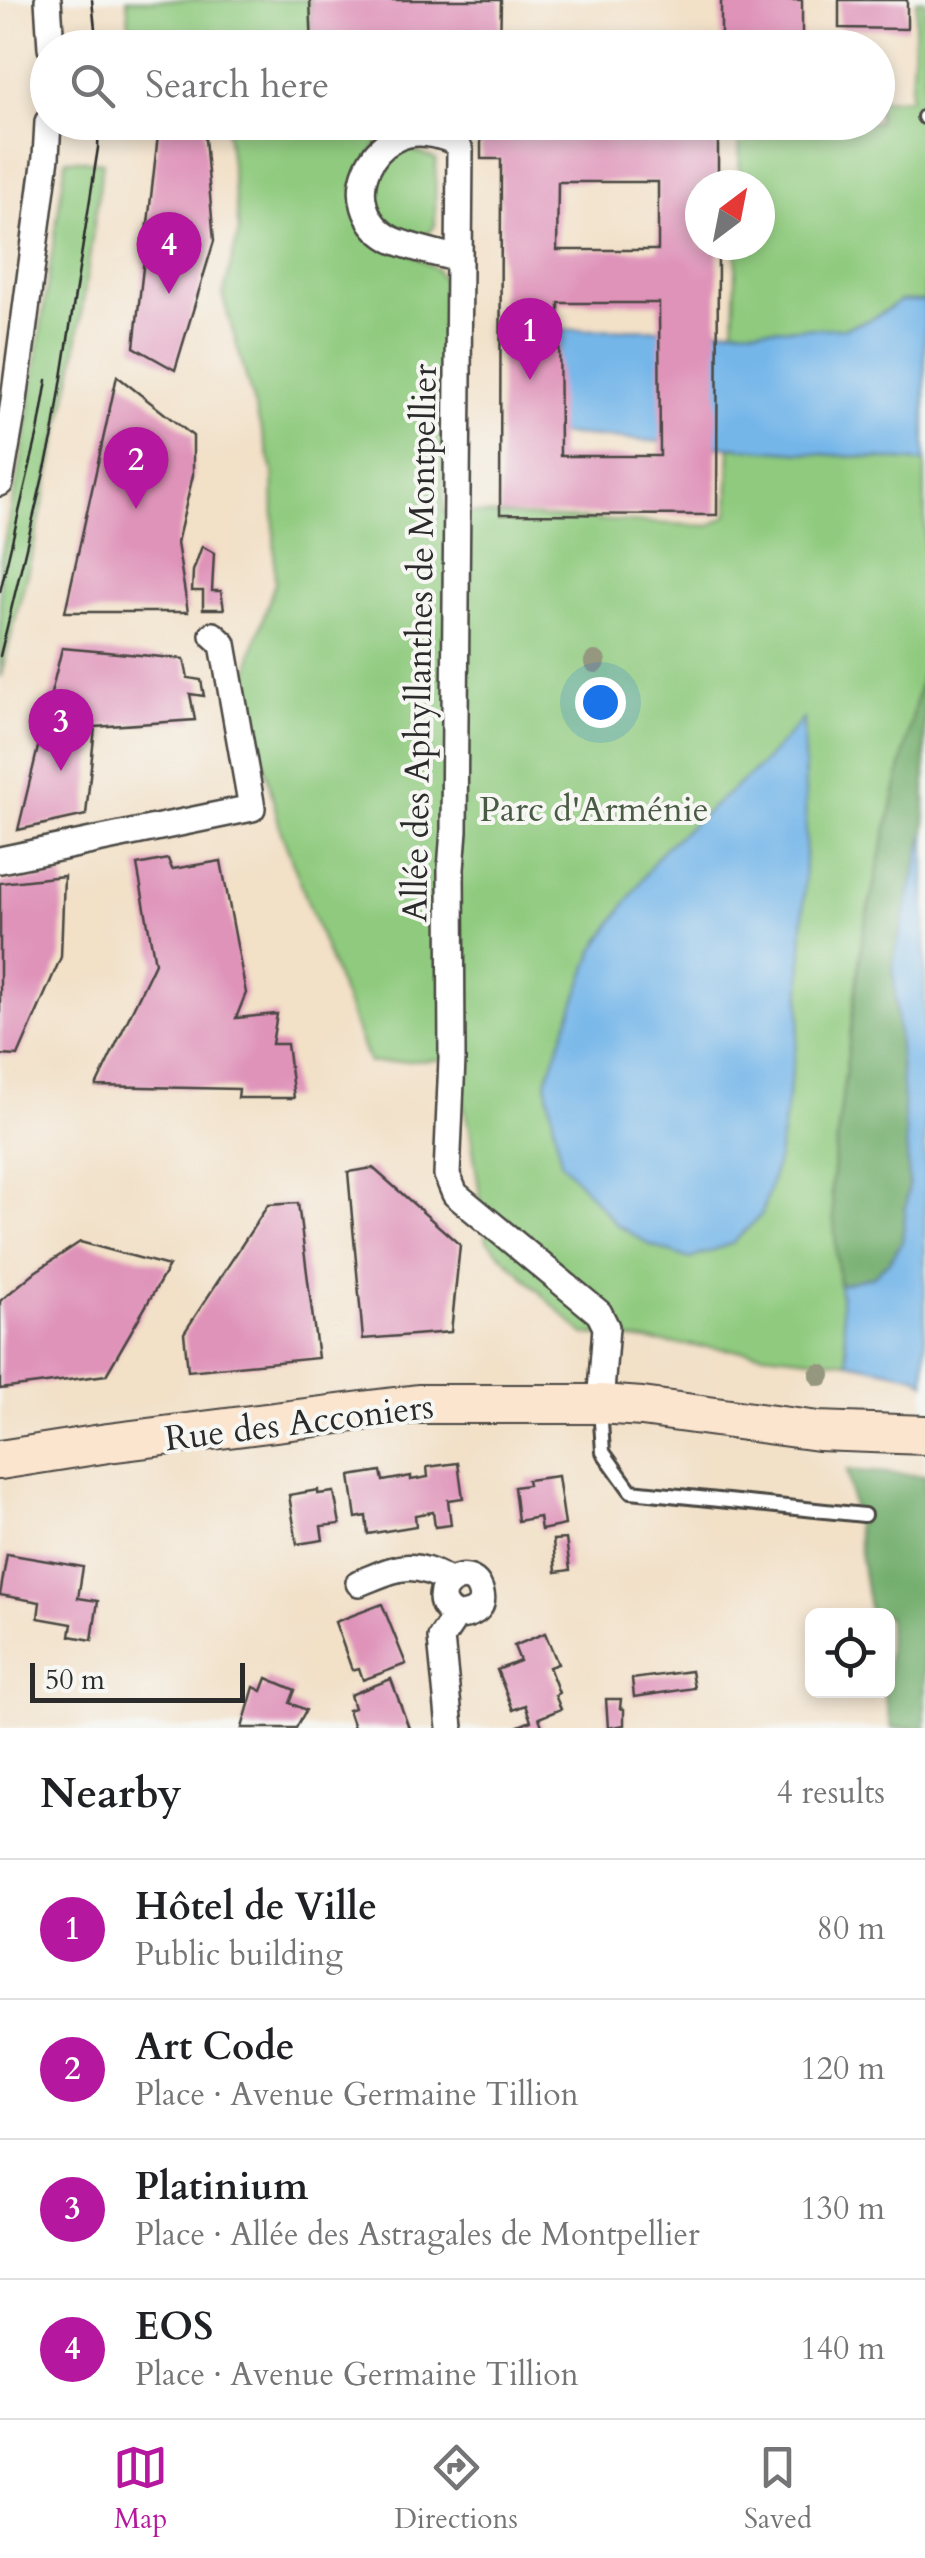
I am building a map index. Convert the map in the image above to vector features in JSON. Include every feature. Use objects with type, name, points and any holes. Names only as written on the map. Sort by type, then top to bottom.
[{"type":"street","points":[[48,0],[50,30]]},
{"type":"street","points":[[0,483],[47,140]]},
{"type":"street","name":"Allée des Aphyllanthes de Montpellier","points":[[392,140],[372,157],[361,187],[367,217],[390,238],[459,259]]},
{"type":"street","name":"Allée des Aphyllanthes de Montpellier","points":[[450,140],[460,150],[452,1093],[447,1175],[455,1194],[599,1313],[606,1327],[600,1404]]},
{"type":"street","points":[[0,860],[252,808],[223,644],[213,636]]},
{"type":"street","name":"Rue des Acconiers","points":[[0,1460],[418,1404],[600,1404],[845,1433],[925,1435]]},
{"type":"street","points":[[358,1583],[403,1566],[430,1570],[449,1580],[473,1580],[480,1589],[482,1600],[477,1610],[467,1616],[456,1616],[441,1638],[450,1728]]},
{"type":"lane","points":[[600,1404],[603,1452],[631,1490],[864,1515]]},
{"type":"green space","points":[[127,0],[310,0],[311,30],[130,30]]},
{"type":"green space","points":[[917,0],[925,0],[925,106],[920,127],[925,128],[925,301],[900,301],[874,318],[845,328],[734,330],[736,260],[775,260],[775,170],[739,170],[740,140],[895,140],[895,99],[910,98]]},
{"type":"green space","name":"Parc d'Arménie","points":[[228,140],[380,140],[352,188],[414,256],[436,269],[444,281],[444,512],[710,526],[728,515],[730,447],[925,462],[925,662],[863,933],[831,1186],[848,1362],[583,1334],[487,1241],[470,1129],[452,1059],[369,1063],[281,832],[246,689],[252,652],[275,583],[273,471],[223,297],[239,231]]},
{"type":"green space","points":[[409,149],[436,159],[435,226],[426,235],[391,225],[377,208],[374,197],[384,160]]},
{"type":"green space","points":[[66,159],[103,162],[74,365],[0,678],[0,563],[21,463]]},
{"type":"green space","points":[[925,662],[925,832],[893,963],[909,1180],[902,1242],[874,1276],[839,1285],[831,1186],[863,933]]},
{"type":"green space","points":[[847,1470],[925,1476],[925,1728],[892,1728],[885,1698],[895,1698],[895,1608],[869,1608]]},
{"type":"water","points":[[900,301],[925,301],[925,462],[546,433],[546,330],[845,328],[874,318]]},
{"type":"water","points":[[803,719],[806,828],[800,1021],[778,1158],[762,1214],[733,1243],[690,1259],[651,1245],[617,1225],[561,1162],[546,1081],[594,950],[662,850],[760,766]]},
{"type":"water","points":[[925,832],[925,1383],[916,1376],[848,1362],[839,1285],[874,1276],[902,1242],[909,1180],[893,963]]},
{"type":"building","points":[[310,0],[501,0],[500,30],[311,30]]},
{"type":"building","points":[[721,0],[802,0],[802,30],[721,30]]},
{"type":"building","points":[[839,0],[907,0],[907,29],[839,28]]},
{"type":"building","points":[[157,140],[205,140],[214,241],[175,370],[134,347]]},
{"type":"building","points":[[481,140],[718,140],[718,170],[685,170],[685,260],[718,260],[717,515],[500,514],[501,159],[481,159]],"holes":[[[558,182],[658,182],[658,250],[557,250]],[[559,303],[659,303],[660,456],[560,456]]]},
{"type":"building","points":[[117,376],[193,436],[193,475],[177,543],[188,612],[65,612]]},
{"type":"building","points":[[202,546],[214,553],[212,591],[221,591],[224,609],[203,609],[203,591],[192,591],[193,571]]},
{"type":"building","points":[[62,648],[184,659],[188,678],[201,680],[204,696],[190,694],[195,720],[95,727],[86,815],[18,830]]},
{"type":"building","points":[[168,859],[172,869],[221,861],[246,993],[236,1018],[277,1014],[272,1044],[287,1044],[294,1098],[238,1098],[239,1089],[96,1086],[155,963],[137,865]]},
{"type":"building","points":[[64,876],[61,957],[18,1056],[0,1055],[0,883]]},
{"type":"building","points":[[373,1168],[460,1245],[451,1332],[363,1339],[348,1172]]},
{"type":"building","points":[[298,1203],[318,1358],[188,1371],[184,1333],[268,1205]]},
{"type":"building","points":[[80,1242],[169,1266],[106,1375],[0,1389],[0,1301]]},
{"type":"building","points":[[458,1463],[463,1498],[448,1500],[451,1525],[435,1527],[433,1512],[415,1515],[416,1526],[368,1534],[366,1516],[356,1518],[350,1476],[381,1471],[383,1481],[411,1476],[411,1480],[428,1477],[427,1467]]},
{"type":"building","points":[[558,1476],[565,1525],[541,1530],[539,1517],[518,1521],[514,1487],[528,1485],[527,1480]]},
{"type":"building","points":[[318,1490],[318,1494],[334,1492],[340,1524],[321,1526],[323,1540],[297,1544],[289,1495]]},
{"type":"building","points":[[566,1539],[570,1570],[556,1572],[553,1540]]},
{"type":"building","points":[[7,1554],[83,1567],[78,1598],[98,1601],[92,1640],[70,1636],[72,1624],[38,1618],[40,1602],[0,1595]]},
{"type":"building","points":[[382,1604],[406,1664],[363,1680],[359,1668],[352,1670],[335,1622]]},
{"type":"building","points":[[545,1633],[558,1664],[549,1667],[561,1709],[539,1718],[543,1728],[514,1728],[531,1721],[525,1705],[513,1710],[497,1670],[520,1661],[514,1646]]},
{"type":"building","points":[[691,1671],[694,1688],[634,1697],[632,1679]]},
{"type":"building","points":[[267,1678],[295,1690],[290,1703],[306,1710],[296,1728],[242,1728],[254,1687],[262,1691]]},
{"type":"building","points":[[391,1679],[409,1728],[354,1728],[348,1710],[354,1708],[350,1695]]},
{"type":"building","points":[[606,1699],[621,1699],[624,1725],[608,1728]]},
{"type":"tram line","points":[[92,0],[95,30]]},
{"type":"tram line","points":[[0,656],[53,435],[98,140]]},
{"type":"tram line","points":[[0,592],[47,380]]},
{"type":"place","name":"EOS","points":[[169,294]]},
{"type":"place","name":"Hôtel de Ville","points":[[530,380]]},
{"type":"place","name":"Art Code","points":[[136,509]]},
{"type":"place","name":"Platinium","points":[[61,771]]}]
